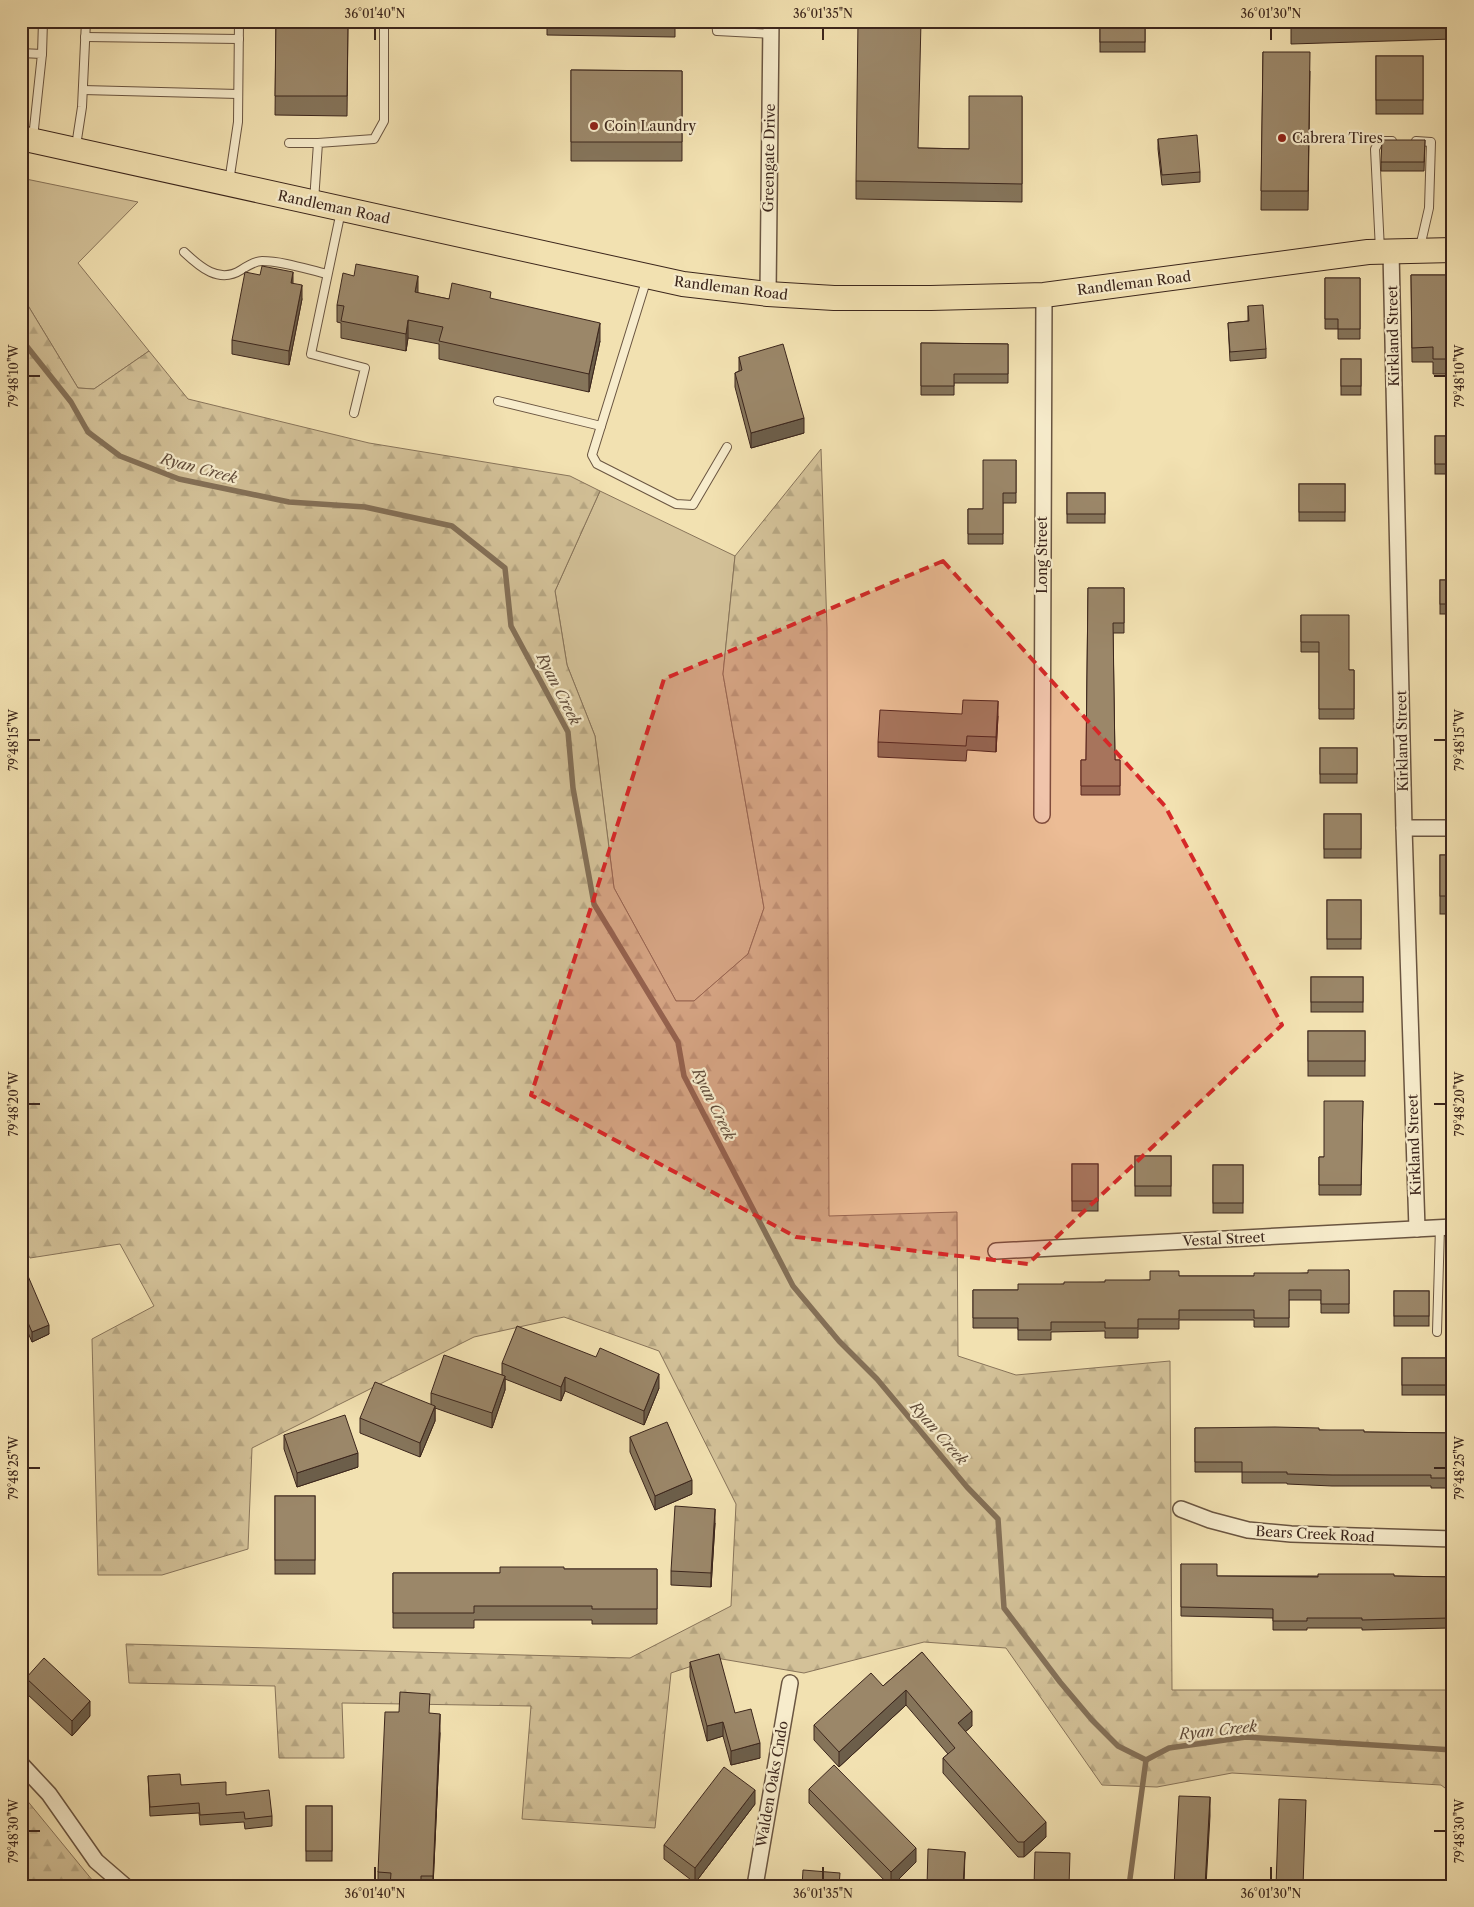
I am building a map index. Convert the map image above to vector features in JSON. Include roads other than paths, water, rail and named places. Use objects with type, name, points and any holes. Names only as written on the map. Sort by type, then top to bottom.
[{"type":"main road","name":"Randleman Road","points":[[27,139],[683,284],[768,294],[834,298],[1044,295],[1368,252],[1453,250]]},
{"type":"street","name":"Greengate Drive","points":[[768,294],[771,28]]},
{"type":"street","name":"Kirkland Street","points":[[1386,252],[1417,1229]]},
{"type":"street","name":"Long Street","points":[[1042,815],[1044,295]]},
{"type":"street","points":[[1404,828],[1453,828]]},
{"type":"street","name":"Vestal Street","points":[[996,1251],[1446,1227]]},
{"type":"street","name":"Bears Creek Road","points":[[1181,1509],[1210,1520],[1248,1530],[1291,1534],[1453,1539]]},
{"type":"street","name":"Walden Oaks Cndo","points":[[757,1886],[756,1880],[763,1836],[790,1683]]},
{"type":"street","points":[[21,1764],[49,1794],[96,1861],[125,1886]]},
{"type":"lane","points":[[27,139],[42,54],[43,21]]},
{"type":"lane","points":[[75,150],[83,90],[86,21]]},
{"type":"lane","points":[[229,184],[235,144],[240,39],[239,21]]},
{"type":"lane","points":[[289,143],[374,139],[384,120],[384,21]]},
{"type":"lane","points":[[716,21],[717,31],[771,28]]},
{"type":"lane","points":[[85,37],[240,39]]},
{"type":"lane","points":[[21,53],[42,54]]},
{"type":"lane","points":[[83,90],[238,94]]},
{"type":"lane","points":[[1386,252],[1375,149],[1378,141],[1397,141]]},
{"type":"lane","points":[[1406,141],[1431,142],[1430,208],[1419,251]]},
{"type":"lane","points":[[314,203],[318,143]]},
{"type":"lane","points":[[341,209],[326,274],[311,354],[365,368],[354,413]]},
{"type":"lane","points":[[184,252],[198,265],[222,276],[235,274],[260,260],[326,274]]},
{"type":"lane","points":[[648,276],[592,455],[597,464],[676,504],[693,505],[727,447]]},
{"type":"lane","points":[[498,401],[601,426]]},
{"type":"lane","points":[[1437,1332],[1446,1227]]},
{"type":"waterway","name":"Ryan Creek","points":[[21,339],[71,402],[88,432],[120,456],[179,479],[289,502],[365,507],[452,526],[505,568],[511,626],[568,732],[573,788],[594,904],[678,1042],[684,1076],[793,1286],[839,1341],[877,1379],[967,1487],[998,1519],[1004,1608],[1060,1682],[1092,1720],[1118,1746],[1146,1760]]},
{"type":"waterway","name":"Ryan Creek","points":[[1146,1760],[1169,1748],[1246,1737],[1453,1750]]},
{"type":"waterway","points":[[1129,1886],[1146,1760]]},
{"type":"place","name":"Coin Laundry","points":[[594,126]]},
{"type":"place","name":"Cabrera Tires","points":[[1282,138]]}]
